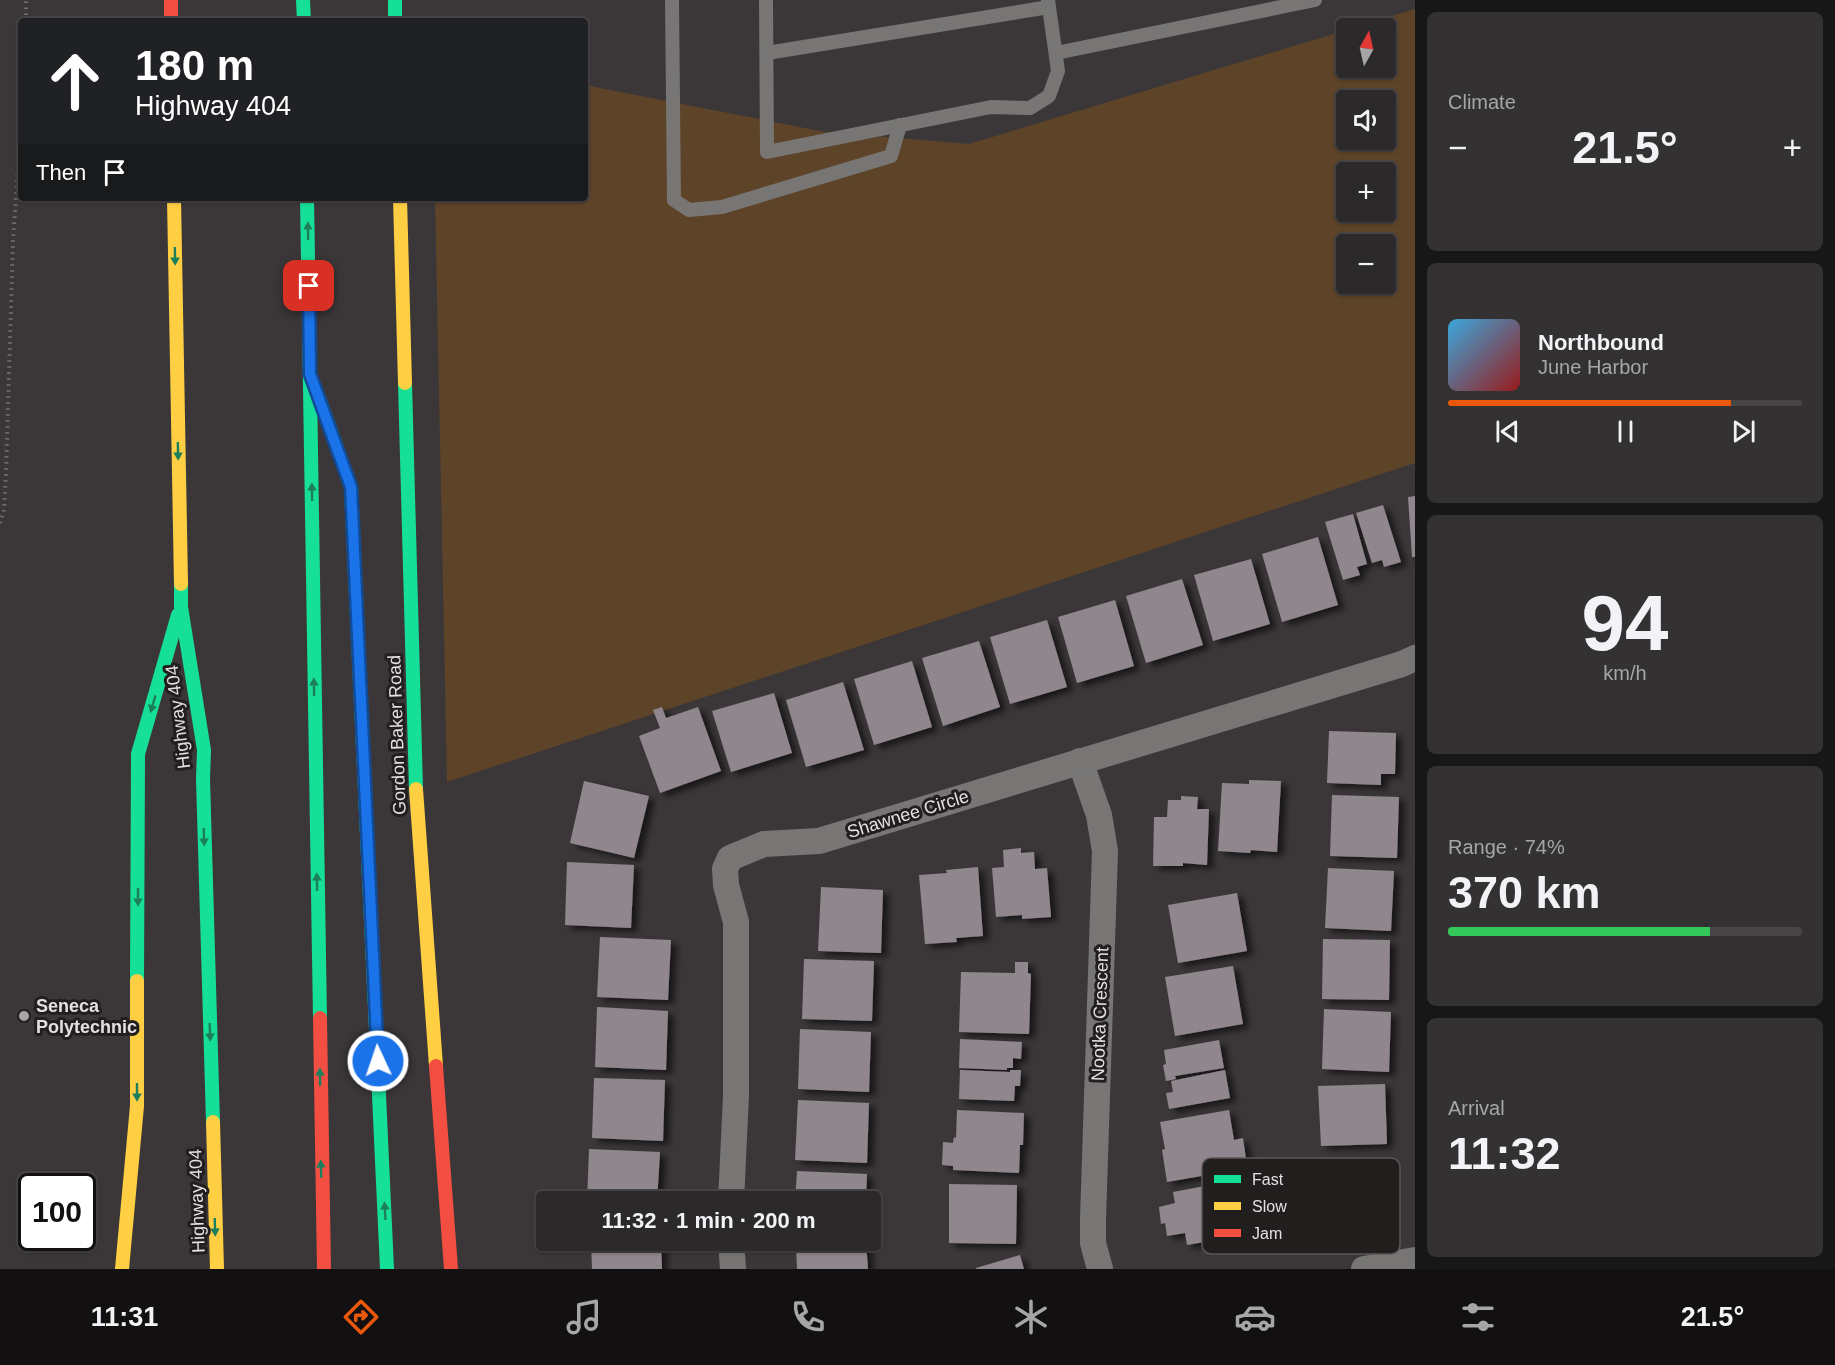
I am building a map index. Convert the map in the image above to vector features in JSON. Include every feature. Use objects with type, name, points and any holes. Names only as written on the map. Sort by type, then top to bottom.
[{"type":"main road","points":[[171,0],[171,18]]},
{"type":"main road","points":[[303,0],[304,18]]},
{"type":"main road","points":[[394,0],[395,18]]},
{"type":"main road","name":"Highway 404","points":[[174,201],[180,607],[204,750],[217,1269]]},
{"type":"main road","points":[[307,201],[324,1269]]},
{"type":"main road","name":"Gordon Baker Road","points":[[400,201],[414,755],[451,1269]]},
{"type":"main road","points":[[310,374],[351,487],[387,1269]]},
{"type":"main road","points":[[122,1269],[136,1106],[138,754],[180,607]]},
{"type":"street","name":"Shawnee Circle","points":[[731,1191],[735,1095],[736,922],[726,885],[725,869],[730,858],[764,844],[819,841],[1402,664],[1415,658]]},
{"type":"street","name":"Nootka Crescent","points":[[1080,761],[1099,815],[1105,851],[1093,1219],[1093,1243],[1100,1269]]},
{"type":"street","points":[[732,1251],[733,1269]]},
{"type":"street","points":[[1364,1269],[1415,1260]]},
{"type":"lane","points":[[672,0],[674,200],[689,210],[723,207],[891,156],[900,125]]},
{"type":"lane","points":[[766,0],[768,152],[991,107],[1030,108],[1049,96],[1058,71],[1048,3],[767,53]]},
{"type":"lane","points":[[1056,53],[1315,0]]},
{"type":"path","points":[[26,0],[26,18]]},
{"type":"path","points":[[0,523],[4,510],[6,474],[13,240],[18,169]]},
{"type":"shaded area","points":[[1415,9],[1415,463],[447,782],[435,201],[588,201],[588,86],[825,132],[969,144],[1336,33],[1336,78],[1396,78],[1396,18],[1385,18]]},
{"type":"building","points":[[1415,496],[1415,557],[1412,557],[1408,497]]},
{"type":"building","points":[[1383,505],[1401,562],[1384,567],[1382,560],[1372,563],[1356,513]]},
{"type":"building","points":[[1353,514],[1367,564],[1357,567],[1360,575],[1343,580],[1325,522]]},
{"type":"building","points":[[1318,537],[1338,605],[1282,622],[1262,554]]},
{"type":"building","points":[[1251,559],[1270,624],[1213,641],[1194,575]]},
{"type":"building","points":[[1182,579],[1203,645],[1146,663],[1126,596]]},
{"type":"building","points":[[1115,600],[1134,666],[1077,683],[1058,617]]},
{"type":"building","points":[[1047,620],[1067,687],[1010,704],[990,637]]},
{"type":"building","points":[[979,641],[1000,707],[943,726],[922,658]]},
{"type":"building","points":[[912,661],[932,727],[874,745],[854,679]]},
{"type":"building","points":[[843,682],[864,750],[806,767],[786,700]]},
{"type":"building","points":[[774,693],[792,753],[731,772],[712,711]]},
{"type":"building","points":[[662,707],[666,718],[698,707],[721,771],[660,793],[639,736],[660,728],[653,710]]},
{"type":"building","points":[[1329,731],[1396,733],[1395,774],[1381,774],[1381,785],[1327,783]]},
{"type":"building","points":[[1249,780],[1281,781],[1277,852],[1218,851],[1222,783],[1249,784]]},
{"type":"building","points":[[584,781],[649,796],[634,858],[570,843]]},
{"type":"building","points":[[1332,795],[1399,797],[1397,858],[1330,856]]},
{"type":"building","points":[[1181,796],[1198,797],[1197,809],[1209,809],[1207,865],[1183,863],[1183,866],[1153,866],[1154,817],[1167,817],[1168,800],[1181,800]]},
{"type":"building","points":[[1021,848],[1021,853],[1034,852],[1035,869],[1047,868],[1051,917],[1022,919],[1022,915],[996,917],[992,868],[1004,867],[1003,850]]},
{"type":"building","points":[[567,862],[634,865],[631,928],[565,925]]},
{"type":"building","points":[[978,867],[983,936],[956,938],[957,942],[925,944],[919,875]]},
{"type":"building","points":[[1328,868],[1394,871],[1391,931],[1325,928]]},
{"type":"building","points":[[821,887],[883,890],[881,953],[818,951]]},
{"type":"building","points":[[1237,893],[1247,951],[1178,963],[1168,905]]},
{"type":"building","points":[[600,937],[671,940],[668,1000],[597,997]]},
{"type":"building","points":[[1323,939],[1390,940],[1389,1000],[1322,999]]},
{"type":"building","points":[[804,959],[874,961],[872,1021],[802,1019]]},
{"type":"building","points":[[1015,962],[1028,962],[1028,973],[1031,974],[1029,1034],[959,1032],[961,972],[1015,973]]},
{"type":"building","points":[[1233,966],[1243,1024],[1175,1036],[1165,977]]},
{"type":"building","points":[[597,1007],[668,1011],[666,1070],[595,1067]]},
{"type":"building","points":[[1324,1009],[1391,1012],[1389,1072],[1322,1069]]},
{"type":"building","points":[[800,1029],[871,1032],[869,1092],[798,1089]]},
{"type":"building","points":[[960,1039],[1022,1042],[1021,1059],[1013,1058],[1013,1068],[1007,1068],[1007,1070],[959,1068]]},
{"type":"building","points":[[1219,1040],[1224,1068],[1175,1076],[1176,1079],[1166,1081],[1163,1065],[1166,1064],[1164,1050]]},
{"type":"building","points":[[960,1070],[1010,1072],[1010,1070],[1021,1070],[1020,1086],[1015,1086],[1014,1101],[959,1099]]},
{"type":"building","points":[[1225,1070],[1230,1098],[1169,1109],[1166,1093],[1173,1092],[1171,1081]]},
{"type":"building","points":[[594,1078],[665,1080],[663,1141],[592,1138]]},
{"type":"building","points":[[1385,1084],[1387,1144],[1321,1146],[1318,1086]]},
{"type":"building","points":[[798,1100],[869,1103],[867,1163],[795,1160]]},
{"type":"building","points":[[957,1110],[1024,1113],[1019,1173],[953,1170],[953,1166],[942,1165],[943,1142],[953,1143],[954,1137],[956,1138]]},
{"type":"building","points":[[1229,1110],[1234,1140],[1243,1138],[1246,1158],[1202,1158],[1202,1176],[1167,1182],[1162,1150],[1165,1149],[1160,1122]]},
{"type":"building","points":[[589,1149],[660,1152],[658,1191],[587,1191]]},
{"type":"building","points":[[797,1171],[867,1174],[866,1191],[796,1191]]},
{"type":"building","points":[[949,1184],[1017,1185],[1016,1244],[949,1243]]},
{"type":"building","points":[[1202,1187],[1202,1242],[1187,1245],[1185,1233],[1167,1236],[1165,1223],[1161,1224],[1159,1207],[1175,1203],[1173,1192]]},
{"type":"building","points":[[591,1251],[661,1251],[662,1269],[592,1269]]},
{"type":"building","points":[[796,1251],[867,1251],[868,1269],[797,1269]]},
{"type":"building","points":[[1020,1255],[1024,1269],[976,1269],[976,1268]]},
{"type":"traffic: fast","points":[[303,0],[304,18]]},
{"type":"traffic: fast","points":[[395,0],[395,18]]},
{"type":"traffic: fast","points":[[307,201],[320,1018]]},
{"type":"traffic: fast","points":[[405,383],[416,789]]},
{"type":"traffic: fast","points":[[319,398],[351,487],[387,1269]]},
{"type":"traffic: fast","points":[[181,584],[181,607],[204,750],[213,1122]]},
{"type":"traffic: fast","points":[[137,981],[138,754],[178,615]]},
{"type":"traffic: slow","points":[[174,201],[181,584]]},
{"type":"traffic: slow","points":[[400,201],[405,383]]},
{"type":"traffic: slow","points":[[416,789],[436,1066]]},
{"type":"traffic: slow","points":[[122,1269],[137,1106],[137,981]]},
{"type":"traffic: slow","points":[[213,1122],[217,1269]]},
{"type":"traffic: jam","points":[[171,0],[171,18]]},
{"type":"traffic: jam","points":[[320,1018],[324,1269]]},
{"type":"traffic: jam","points":[[436,1066],[451,1269]]},
{"type":"place","name":"Seneca Polytechnic","points":[[24,1016]]},
{"type":"route","points":[[309,286],[310,374],[351,487],[378,1061]]}]
